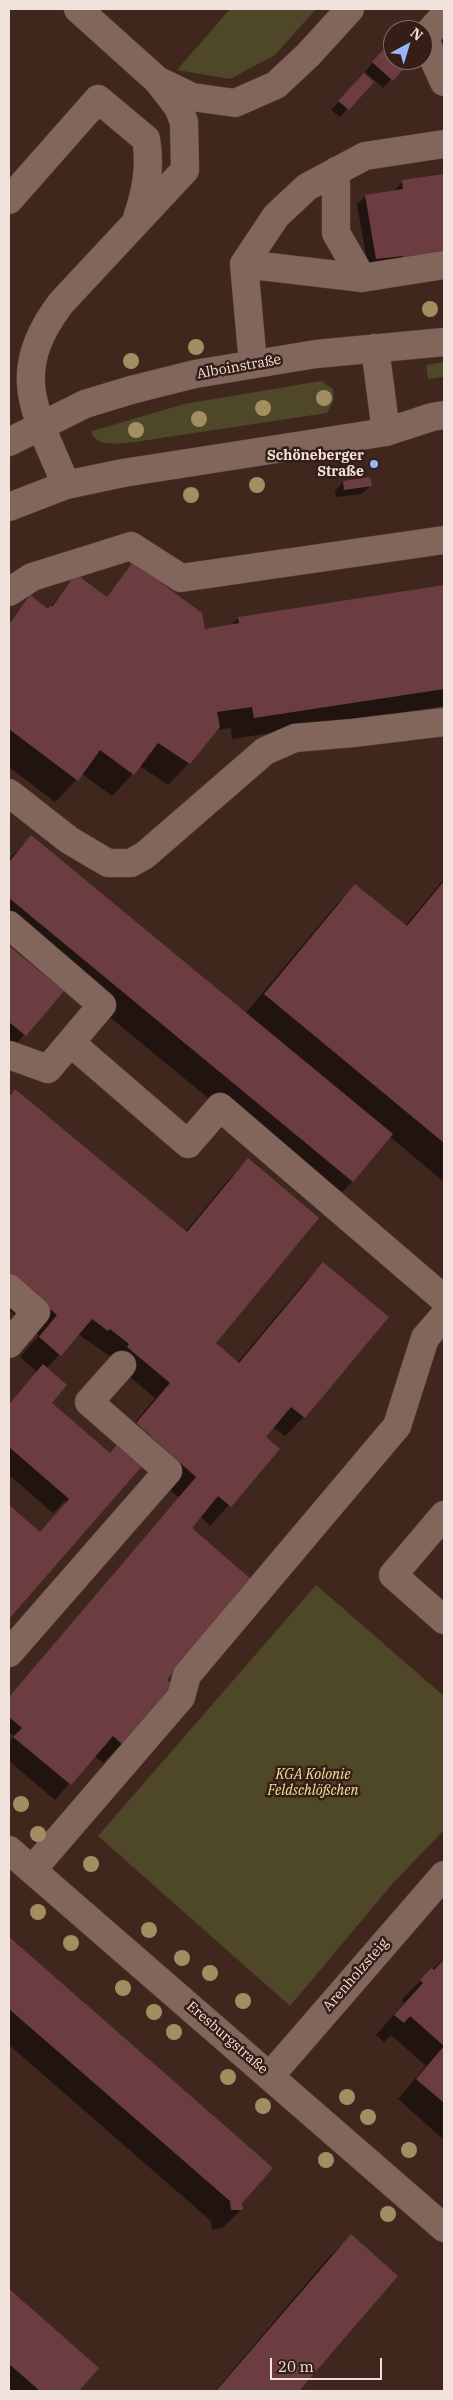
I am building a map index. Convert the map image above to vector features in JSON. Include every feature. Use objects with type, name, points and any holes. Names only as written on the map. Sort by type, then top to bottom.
[{"type":"street","points":[[66,485],[42,425],[29,384],[31,361],[37,340],[45,324],[61,303],[185,170],[184,122],[178,107],[157,80],[78,9]]},
{"type":"street","points":[[157,80],[192,97],[235,102],[276,85],[308,55],[350,9]]},
{"type":"street","points":[[444,16],[424,38],[444,82]]},
{"type":"street","points":[[9,200],[98,99],[146,139],[149,156],[146,189],[137,220]]},
{"type":"street","points":[[253,364],[244,264],[276,216],[307,187],[365,156],[444,144]]},
{"type":"street","points":[[336,171],[336,232],[362,278]]},
{"type":"street","points":[[244,264],[362,278],[444,265]]},
{"type":"street","name":"Alboinstraße","points":[[9,442],[85,404],[131,390],[253,364],[316,354],[444,342]]},
{"type":"street","points":[[375,348],[386,432]]},
{"type":"street","points":[[9,507],[66,485],[122,473],[386,432],[444,415]]},
{"type":"street","points":[[9,592],[32,577],[131,546],[181,578],[444,540]]},
{"type":"street","points":[[9,793],[69,840],[108,863],[132,863],[145,855],[265,751],[295,738],[444,722]]},
{"type":"street","points":[[9,925],[102,1005],[48,1069],[9,1055]]},
{"type":"street","points":[[70,1043],[188,1144],[220,1107],[444,1298]]},
{"type":"street","points":[[9,1288],[36,1312],[9,1344]]},
{"type":"street","points":[[32,1870],[181,1697],[187,1675],[397,1426],[425,1338],[444,1316]]},
{"type":"street","points":[[9,1653],[168,1471],[89,1402],[122,1365]]},
{"type":"street","points":[[444,1515],[393,1575],[444,1620]]},
{"type":"street","name":"Eresburgstraße","points":[[9,1850],[444,2228]]},
{"type":"street","name":"Arenholzsteig","points":[[270,2076],[444,1875]]},
{"type":"green space","points":[[230,9],[316,9],[275,55],[230,79],[177,70]]},
{"type":"green space","points":[[444,362],[444,377],[428,379],[426,365]]},
{"type":"green space","points":[[321,381],[333,389],[334,400],[327,413],[124,443],[105,443],[95,438],[92,434],[92,431],[184,404]]},
{"type":"green space","name":"KGA Kolonie Feldschlößchen","points":[[316,1585],[444,1696],[444,1830],[394,1882],[290,2006],[98,1836]]},
{"type":"building","points":[[383,50],[383,70],[402,70],[393,81],[372,62]]},
{"type":"building","points":[[364,73],[374,82],[349,110],[338,101]]},
{"type":"building","points":[[444,174],[444,257],[404,263],[403,256],[376,259],[365,195],[403,189],[402,180]]},
{"type":"building","points":[[370,477],[372,486],[344,490],[343,481]]},
{"type":"building","points":[[133,562],[202,613],[205,629],[239,623],[238,617],[444,585],[444,689],[254,718],[252,707],[217,712],[220,727],[190,764],[158,743],[134,775],[100,750],[78,781],[9,729],[9,624],[30,595],[48,609],[51,605],[52,607],[76,574],[107,597]]},
{"type":"building","points":[[31,835],[393,1134],[353,1182],[9,898],[9,862]]},
{"type":"building","points":[[444,881],[444,1143],[264,994],[355,884],[407,926]]},
{"type":"building","points":[[9,946],[64,991],[26,1036],[9,1022]]},
{"type":"building","points":[[15,1089],[187,1232],[248,1158],[319,1218],[216,1343],[239,1363],[323,1262],[389,1317],[305,1418],[291,1407],[266,1437],[280,1449],[231,1507],[218,1496],[192,1528],[252,1580],[167,1680],[173,1685],[123,1745],[113,1736],[71,1785],[13,1737],[22,1728],[9,1717],[9,1697],[196,1477],[136,1423],[170,1383],[127,1347],[129,1344],[110,1329],[108,1331],[92,1319],[61,1356],[39,1337],[57,1315],[9,1274],[9,1094],[11,1095]]},
{"type":"building","points":[[43,1364],[67,1385],[52,1403],[110,1453],[118,1443],[143,1465],[9,1619],[9,1505],[40,1532],[69,1499],[9,1447],[9,1404]]},
{"type":"building","points":[[9,1937],[273,2168],[242,2203],[243,2210],[231,2210],[230,2201],[9,2009]]},
{"type":"building","points":[[444,1959],[444,2046],[410,2016],[404,2023],[394,2015],[423,1983],[420,1980],[431,1968],[434,1970]]},
{"type":"building","points":[[444,2046],[444,2103],[416,2079]]},
{"type":"building","points":[[351,2234],[398,2276],[299,2391],[216,2391]]},
{"type":"building","points":[[9,2289],[99,2368],[79,2391],[40,2391],[9,2364]]},
{"type":"place","name":"Schöneberger Straße","points":[[374,464]]}]
